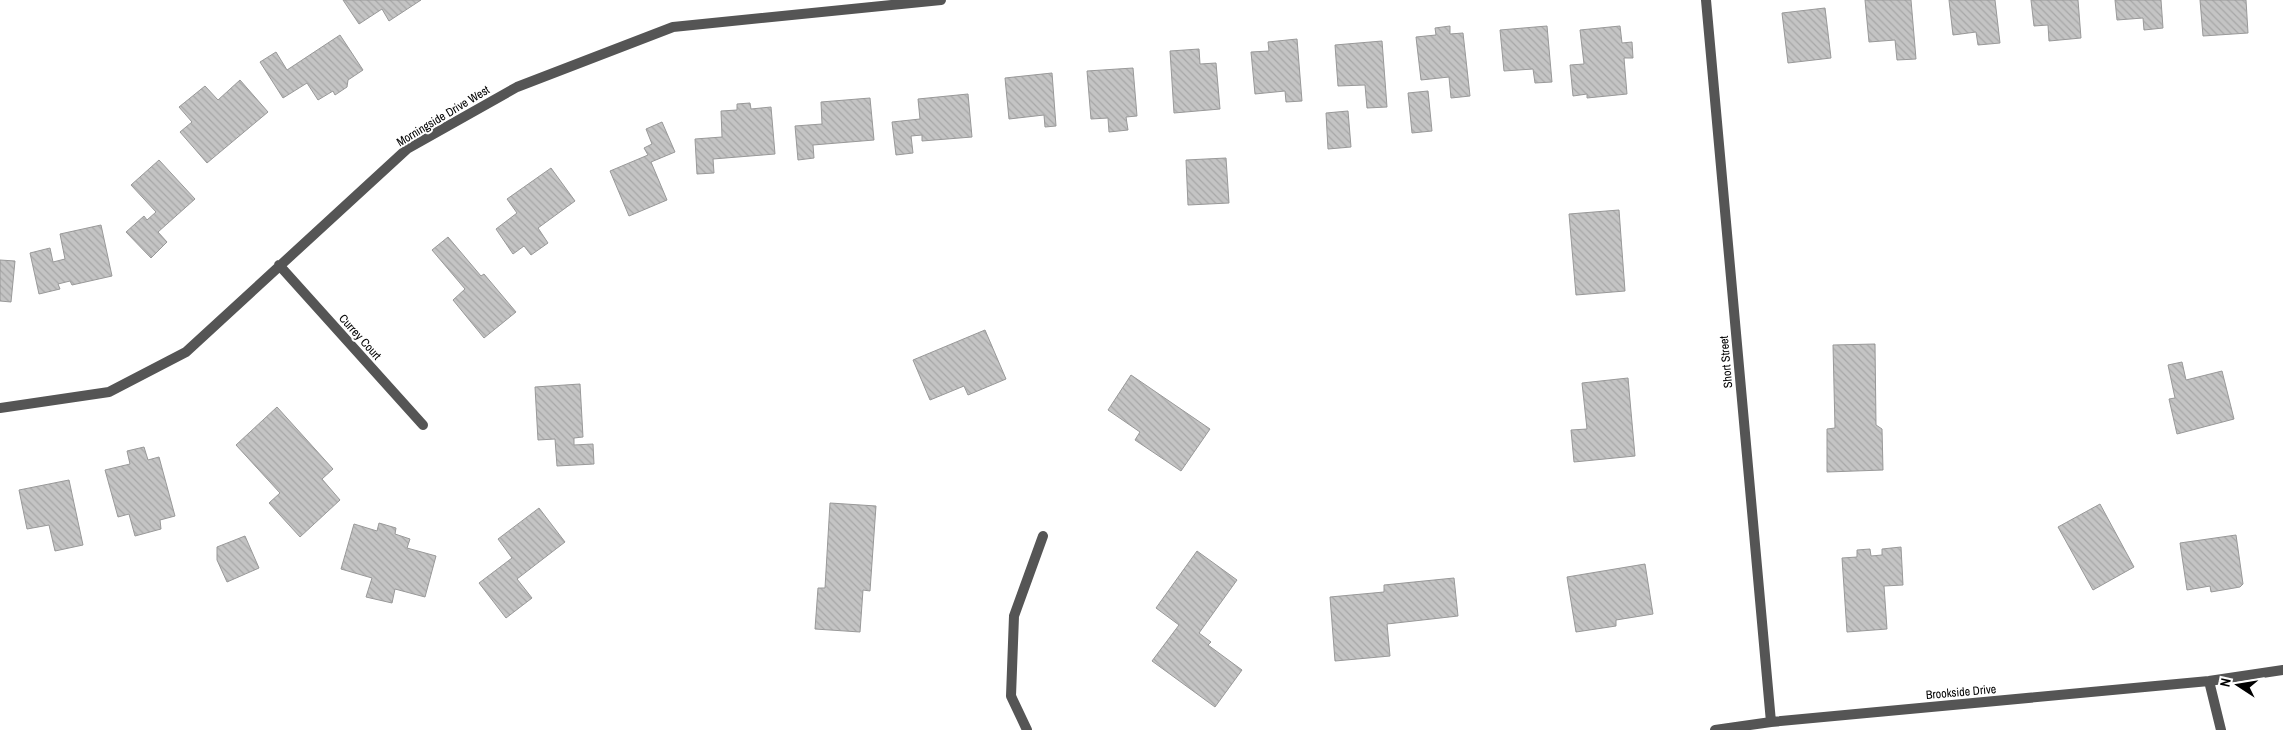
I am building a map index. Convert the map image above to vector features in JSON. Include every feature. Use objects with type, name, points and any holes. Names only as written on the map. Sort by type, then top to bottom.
[{"type":"street","name":"Morningside Drive West","points":[[0,408],[109,392],[186,352],[407,149],[517,87],[673,28],[941,0]]},
{"type":"street","name":"Short Street","points":[[1706,0],[1771,722]]},
{"type":"street","name":"Currey Court","points":[[279,265],[423,425]]},
{"type":"street","points":[[1027,730],[1011,696],[1014,616],[1043,536]]},
{"type":"street","name":"Brookside Drive","points":[[1715,730],[1771,722],[2210,681],[2283,670]]},
{"type":"street","points":[[2210,681],[2221,730]]},
{"type":"building","points":[[343,0],[421,0],[389,21],[382,9],[359,24]]},
{"type":"building","points":[[1865,0],[1911,0],[1916,59],[1897,60],[1895,40],[1869,42]]},
{"type":"building","points":[[1949,0],[1995,0],[2000,43],[1978,45],[1976,32],[1953,35]]},
{"type":"building","points":[[2031,0],[2078,0],[2081,38],[2049,41],[2048,25],[2034,26]]},
{"type":"building","points":[[2115,0],[2161,0],[2163,28],[2144,30],[2143,18],[2117,20]]},
{"type":"building","points":[[2200,0],[2246,0],[2248,33],[2203,36]]},
{"type":"building","points":[[1825,8],[1831,58],[1788,63],[1782,13]]},
{"type":"building","points":[[1450,26],[1450,34],[1463,33],[1470,96],[1451,98],[1449,77],[1421,80],[1416,37],[1436,35],[1435,28]]},
{"type":"building","points":[[1547,26],[1552,82],[1535,83],[1533,69],[1504,71],[1500,30]]},
{"type":"building","points":[[1620,26],[1622,43],[1632,42],[1633,58],[1624,58],[1627,94],[1587,98],[1587,94],[1573,96],[1570,65],[1584,64],[1580,30]]},
{"type":"building","points":[[340,35],[363,70],[348,80],[347,87],[335,95],[333,91],[318,100],[307,83],[283,98],[260,62],[276,52],[287,70]]},
{"type":"building","points":[[1297,39],[1302,101],[1286,102],[1285,91],[1255,94],[1251,52],[1269,51],[1268,42]]},
{"type":"building","points":[[1382,41],[1387,107],[1367,108],[1365,85],[1338,86],[1335,45]]},
{"type":"building","points":[[1199,49],[1200,64],[1216,63],[1220,109],[1174,113],[1170,51]]},
{"type":"building","points":[[1133,68],[1137,116],[1126,117],[1128,130],[1109,132],[1108,118],[1091,119],[1087,71]]},
{"type":"building","points":[[1052,73],[1056,126],[1045,127],[1044,115],[1009,119],[1005,78]]},
{"type":"building","points":[[240,80],[268,112],[207,163],[180,132],[192,122],[179,107],[205,86],[218,100]]},
{"type":"building","points":[[1428,91],[1432,131],[1412,133],[1408,93]]},
{"type":"building","points":[[968,94],[972,137],[922,141],[922,135],[911,136],[913,153],[896,155],[892,122],[920,119],[918,99]]},
{"type":"building","points":[[870,98],[874,140],[813,145],[814,158],[798,160],[795,126],[822,124],[821,102]]},
{"type":"building","points":[[750,103],[751,109],[771,107],[775,154],[713,159],[714,173],[697,174],[695,139],[722,137],[721,111],[737,110],[737,104]]},
{"type":"building","points":[[1348,111],[1351,147],[1328,149],[1326,113]]},
{"type":"building","points":[[662,122],[675,152],[651,162],[667,200],[629,216],[610,171],[648,155],[644,148],[652,144],[646,129]]},
{"type":"building","points":[[1226,158],[1229,203],[1188,205],[1186,160]]},
{"type":"building","points":[[159,160],[195,199],[158,232],[167,242],[151,258],[126,232],[144,216],[147,220],[156,212],[131,185]]},
{"type":"building","points":[[551,168],[575,201],[538,228],[548,243],[531,255],[524,246],[513,254],[496,229],[517,213],[507,199]]},
{"type":"building","points":[[1619,210],[1625,291],[1576,295],[1569,214]]},
{"type":"building","points":[[101,225],[112,276],[72,285],[70,281],[58,284],[60,289],[39,294],[30,253],[50,248],[53,262],[65,259],[60,234]]},
{"type":"building","points":[[448,237],[481,276],[484,274],[516,312],[484,338],[453,300],[465,289],[432,250]]},
{"type":"building","points":[[0,260],[15,261],[11,302],[0,301]]},
{"type":"building","points":[[985,330],[1006,379],[968,395],[964,386],[930,400],[913,360]]},
{"type":"building","points":[[1875,344],[1876,425],[1882,429],[1883,470],[1827,472],[1827,429],[1835,428],[1833,345]]},
{"type":"building","points":[[2182,362],[2186,380],[2222,371],[2234,419],[2177,434],[2169,399],[2175,398],[2168,365]]},
{"type":"building","points":[[1131,375],[1210,429],[1181,471],[1135,440],[1140,432],[1108,410]]},
{"type":"building","points":[[1628,378],[1635,456],[1574,462],[1571,430],[1587,429],[1582,383]]},
{"type":"building","points":[[580,384],[583,437],[574,438],[574,445],[593,444],[594,464],[557,466],[555,439],[538,440],[535,387]]},
{"type":"building","points":[[277,407],[333,469],[322,479],[340,500],[300,537],[269,503],[280,493],[236,445]]},
{"type":"building","points":[[144,447],[148,460],[159,457],[175,516],[160,520],[161,529],[135,536],[129,514],[118,517],[105,470],[130,464],[127,451]]},
{"type":"building","points":[[69,480],[83,545],[55,551],[49,525],[27,529],[19,490]]},
{"type":"building","points":[[830,503],[876,506],[870,591],[863,590],[860,632],[815,629],[818,588],[825,588]]},
{"type":"building","points":[[2100,504],[2134,567],[2093,590],[2058,527]]},
{"type":"building","points":[[539,508],[565,542],[517,579],[532,598],[506,618],[479,583],[512,558],[498,539]]},
{"type":"building","points":[[379,523],[396,528],[395,534],[410,539],[407,548],[436,556],[425,597],[395,589],[392,603],[366,597],[372,578],[341,569],[354,524],[377,531]]},
{"type":"building","points":[[2236,535],[2243,584],[2240,587],[2211,592],[2210,586],[2187,590],[2180,543]]},
{"type":"building","points":[[245,536],[259,568],[227,582],[217,560],[217,547]]},
{"type":"building","points":[[1901,547],[1903,585],[1884,586],[1887,629],[1847,632],[1842,558],[1857,557],[1857,550],[1870,549],[1871,556],[1882,555],[1882,549]]},
{"type":"building","points":[[1197,551],[1237,580],[1199,633],[1211,642],[1208,645],[1242,670],[1215,707],[1152,661],[1179,625],[1156,608]]},
{"type":"building","points":[[1645,564],[1653,614],[1616,620],[1616,626],[1576,632],[1567,577]]},
{"type":"building","points":[[1454,578],[1458,616],[1387,624],[1390,656],[1335,661],[1330,597],[1384,592],[1384,585]]}]
